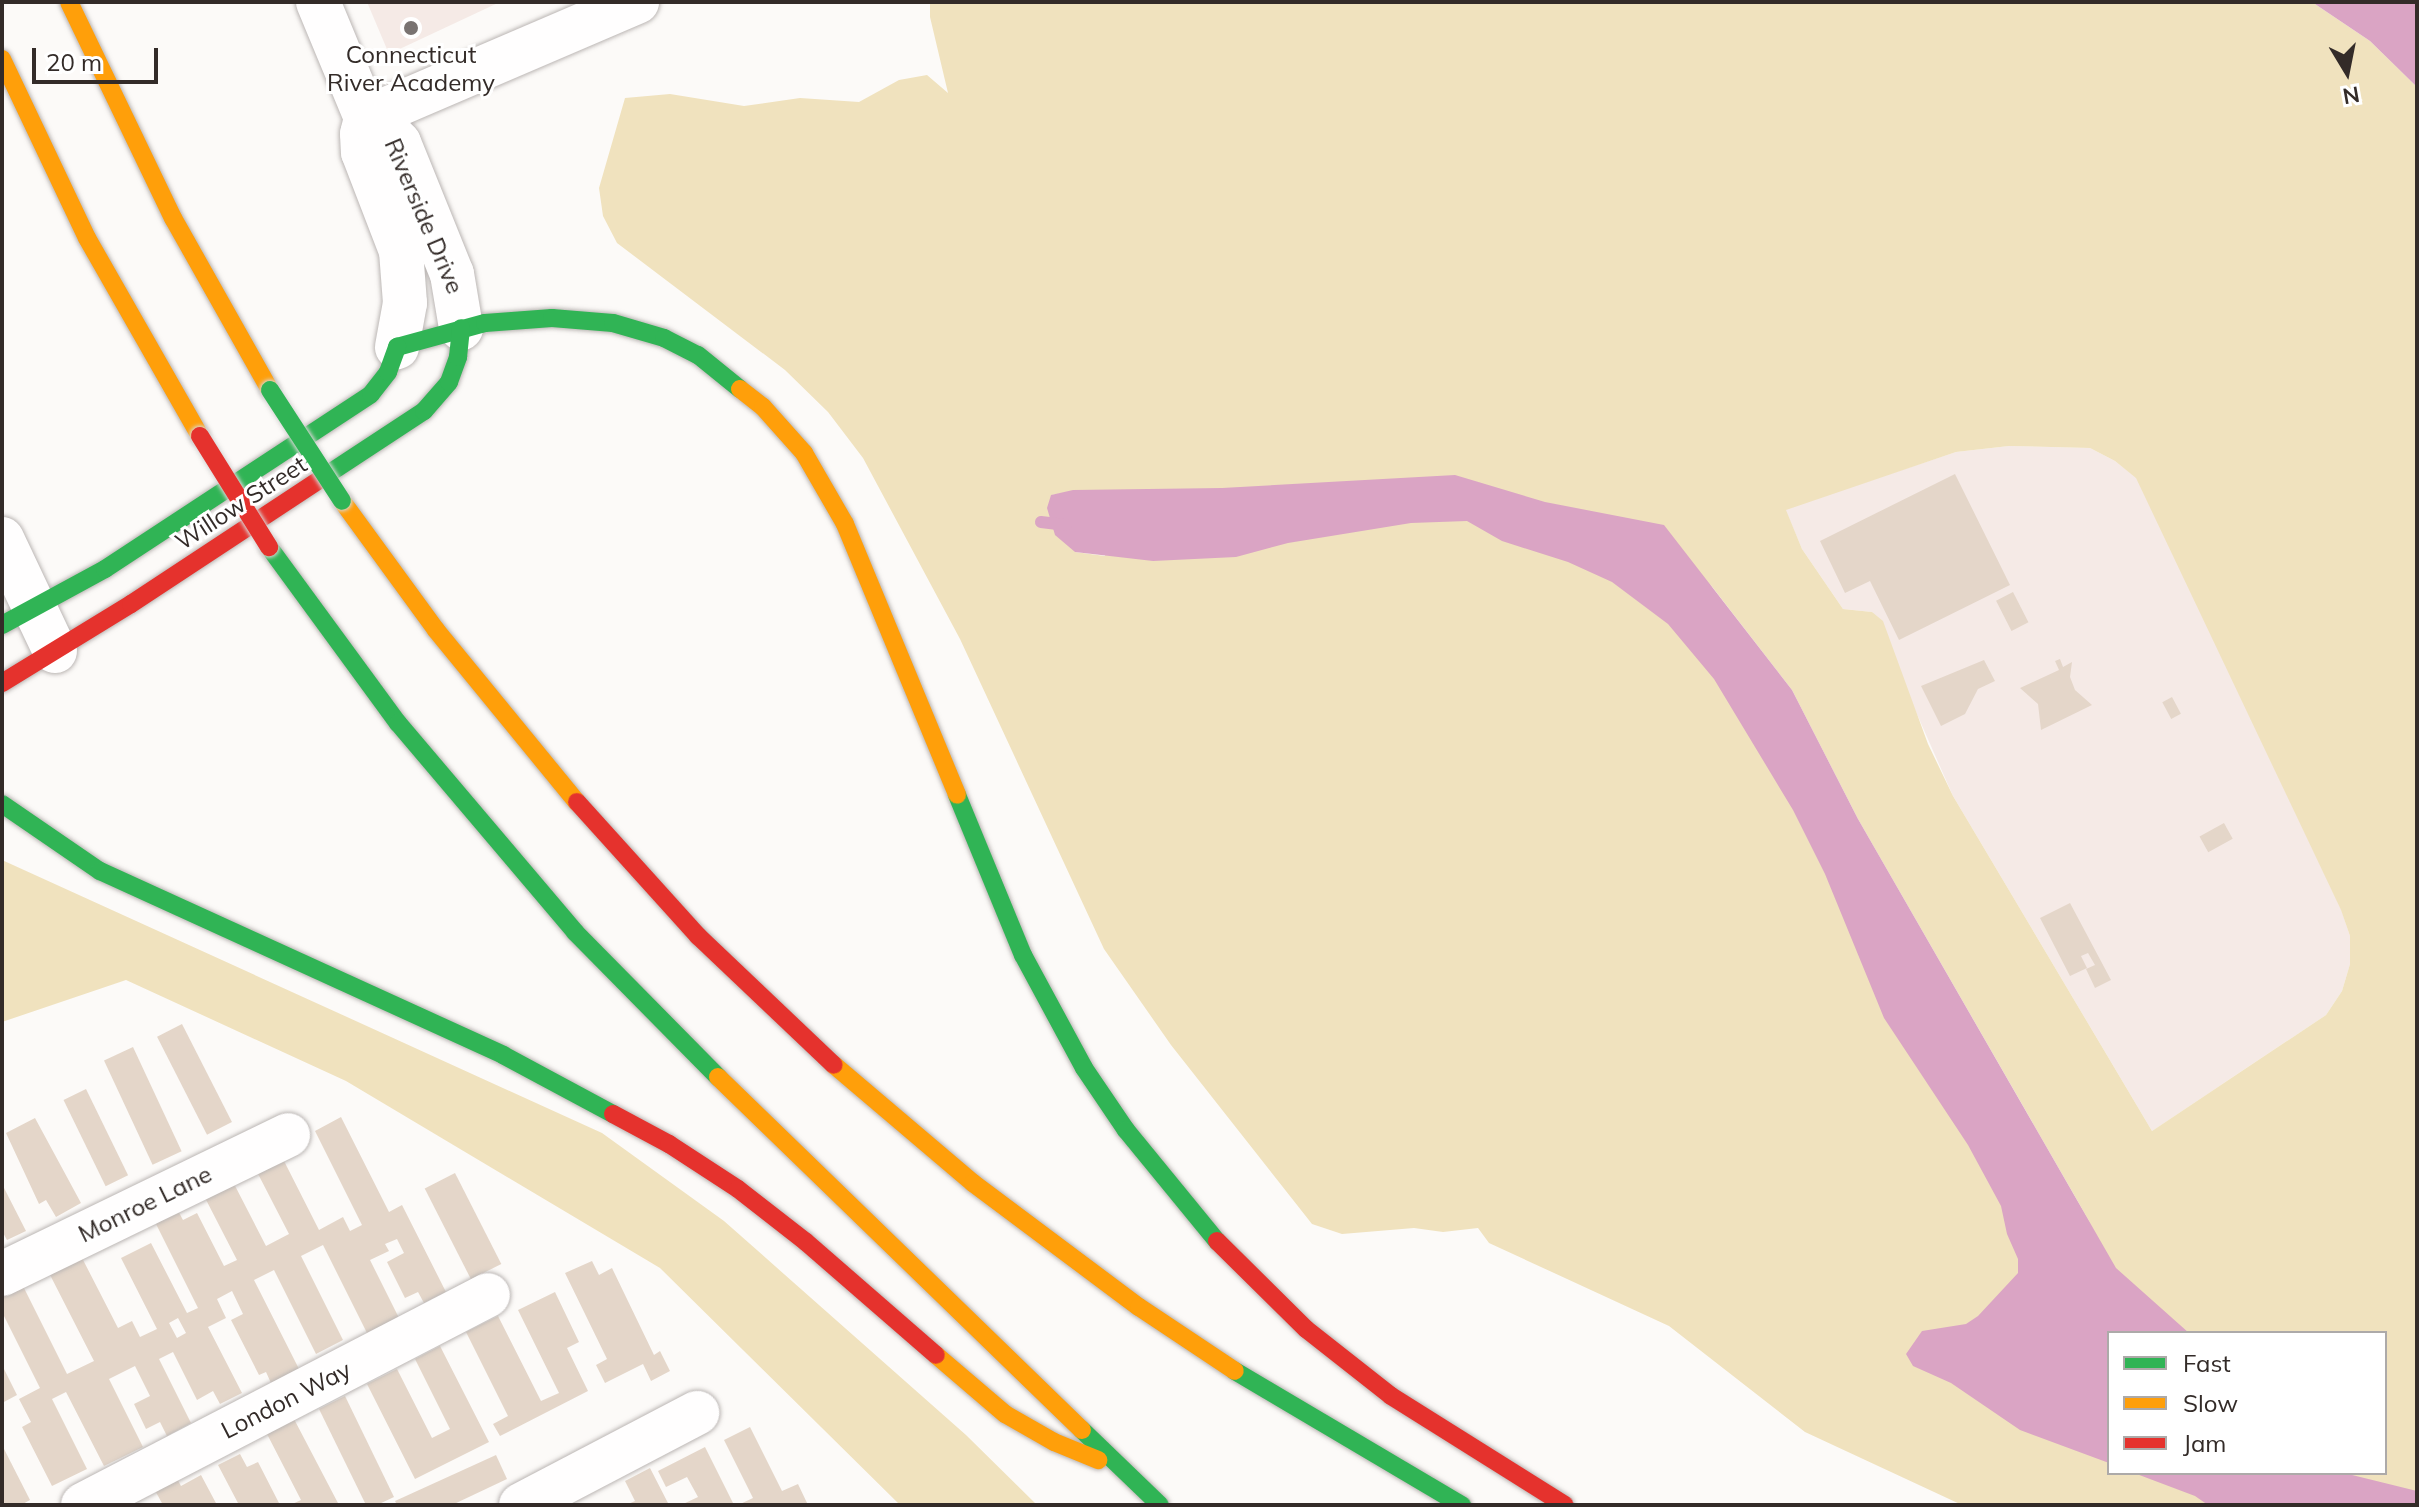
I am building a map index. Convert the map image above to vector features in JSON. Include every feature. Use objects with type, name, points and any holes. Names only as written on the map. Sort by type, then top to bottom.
[{"type":"main road","points":[[69,2],[173,218],[270,390],[342,501],[436,630],[545,766],[654,890],[801,1037],[932,1150],[1052,1244],[1186,1339],[1360,1448],[1462,1505]]},
{"type":"main road","points":[[2,59],[87,238],[200,436],[269,547],[406,732],[575,932],[744,1103],[1160,1505]]},
{"type":"main road","points":[[397,347],[461,328],[552,318],[630,327],[698,355],[748,393],[804,453],[845,524],[1023,955],[1084,1068],[1126,1130],[1205,1229],[1306,1329],[1391,1396],[1565,1505]]},
{"type":"main road","name":"Willow Street","points":[[2,683],[424,411],[449,382],[458,357],[461,328]]},
{"type":"main road","name":"Willow Street","points":[[18,616],[105,569],[371,394],[388,372],[397,347]]},
{"type":"main road","points":[[2,804],[100,871],[503,1055],[669,1144],[738,1189],[806,1242],[1005,1414],[1054,1442],[1119,1466]]},
{"type":"main road","points":[[1360,1448],[1390,1486]]},
{"type":"street","name":"Riverside Drive","points":[[318,2],[366,118],[362,134],[363,152],[403,262],[405,303],[397,347]]},
{"type":"street","points":[[366,118],[637,2]]},
{"type":"street","name":"Riverside Drive","points":[[366,118],[386,128],[399,143],[452,274],[461,328]]},
{"type":"street","points":[[2,539],[18,616],[55,651]]},
{"type":"street","name":"Monroe Lane","points":[[2,1274],[288,1135]]},
{"type":"street","name":"London Way","points":[[83,1505],[488,1295]]},
{"type":"street","points":[[521,1505],[697,1413]]},
{"type":"shaded area","name":"Connecticut River Academy","points":[[367,2],[500,2],[389,54]]},
{"type":"shaded area","points":[[930,2],[2312,2],[2370,41],[2417,87],[2417,1505],[1962,1505],[1805,1432],[1669,1326],[1489,1243],[1478,1228],[1443,1232],[1414,1228],[1342,1234],[1312,1224],[1171,1045],[1104,949],[960,639],[863,458],[828,412],[785,370],[617,243],[603,216],[599,188],[625,98],[670,94],[744,106],[800,98],[859,102],[899,80],[927,75],[948,93],[930,17]],"holes":[[[2009,446],[2090,448],[2115,461],[2136,478],[2341,910],[2350,936],[2350,964],[2342,991],[2326,1015],[2152,1131],[1953,796],[1928,744],[1883,621],[1872,612],[1843,609],[1802,549],[1786,510],[1956,452]],[[1079,490],[1105,556],[1075,552],[1052,495]],[[1710,584],[1792,690],[1858,819],[2092,1226]]]},
{"type":"shaded area","points":[[2312,2],[2417,2],[2417,87],[2370,41]]},
{"type":"shaded area","points":[[2009,446],[2090,448],[2115,461],[2137,478],[2341,909],[2350,936],[2350,964],[2342,991],[2326,1015],[2152,1131],[1953,796],[1872,612],[1843,609],[1802,549],[1785,509],[1956,452]]},
{"type":"shaded area","points":[[1455,475],[1545,502],[1664,525],[1792,690],[1858,819],[2116,1268],[2187,1331],[2107,1331],[2107,1462],[2020,1430],[1951,1383],[1913,1366],[1906,1354],[1922,1331],[1966,1324],[1978,1316],[2018,1273],[2018,1259],[2007,1234],[2001,1206],[1968,1145],[1884,1018],[1825,874],[1793,810],[1714,679],[1668,624],[1612,582],[1568,562],[1502,541],[1467,521],[1411,523],[1288,543],[1236,557],[1153,561],[1075,552],[1055,535],[1047,508],[1051,495],[1073,490],[1222,488]]},
{"type":"shaded area","points":[[2,860],[602,1133],[724,1221],[966,1435],[1037,1505],[900,1505],[660,1268],[346,1081],[126,980],[2,1022]]},
{"type":"shaded area","points":[[2139,1475],[2352,1475],[2417,1491],[2417,1505],[2208,1505],[2195,1496]]},
{"type":"building","points":[[1955,474],[2010,585],[1899,640],[1870,581],[1845,593],[1820,541]]},
{"type":"building","points":[[2013,592],[2028,622],[2012,631],[1996,601]]},
{"type":"building","points":[[2060,659],[2063,667],[2072,662],[2070,677],[2075,690],[2092,705],[2041,730],[2038,704],[2020,688],[2059,670],[2055,661]]},
{"type":"building","points":[[1984,660],[1995,681],[1978,689],[1965,714],[1941,726],[1921,686]]},
{"type":"building","points":[[2172,697],[2181,714],[2171,719],[2162,702]]},
{"type":"building","points":[[2224,823],[2233,839],[2208,852],[2200,837]]},
{"type":"building","points":[[2070,903],[2111,980],[2095,988],[2086,969],[2095,965],[2088,953],[2081,956],[2087,968],[2070,976],[2040,918]]},
{"type":"building","points":[[182,1024],[232,1122],[207,1135],[157,1037]]},
{"type":"building","points":[[133,1047],[182,1151],[153,1165],[104,1061]]},
{"type":"building","points":[[86,1089],[128,1175],[106,1186],[64,1100]]},
{"type":"building","points":[[341,1117],[389,1212],[402,1205],[446,1292],[424,1303],[418,1292],[405,1298],[387,1262],[404,1253],[397,1239],[385,1244],[389,1251],[370,1260],[399,1318],[367,1333],[323,1245],[301,1256],[343,1340],[316,1354],[274,1270],[254,1280],[299,1369],[271,1383],[266,1372],[259,1375],[231,1320],[243,1314],[232,1291],[217,1299],[226,1318],[208,1327],[242,1393],[220,1404],[213,1391],[197,1400],[173,1352],[159,1359],[191,1423],[167,1436],[160,1422],[146,1429],[134,1404],[150,1396],[135,1366],[109,1379],[143,1447],[104,1466],[66,1392],[52,1399],[87,1469],[52,1486],[22,1427],[31,1422],[19,1399],[40,1388],[2,1312],[2,1293],[22,1284],[67,1374],[94,1361],[47,1269],[80,1254],[118,1328],[132,1321],[140,1337],[157,1329],[121,1258],[151,1243],[187,1313],[198,1308],[152,1216],[175,1205],[183,1220],[197,1213],[224,1266],[237,1260],[202,1192],[231,1178],[266,1246],[289,1234],[256,1170],[282,1157],[319,1230],[343,1217],[350,1231],[362,1225],[315,1131]],"holes":[[[178,1318],[186,1333],[177,1338],[169,1323]]]},
{"type":"building","points":[[35,1118],[81,1203],[56,1217],[46,1200],[39,1204],[6,1133]]},
{"type":"building","points":[[455,1173],[501,1264],[471,1279],[425,1188]]},
{"type":"building","points":[[2,1184],[26,1231],[7,1240],[2,1231]]},
{"type":"building","points":[[592,1261],[599,1275],[612,1268],[654,1355],[660,1351],[670,1371],[651,1381],[643,1364],[605,1383],[596,1365],[607,1359],[565,1273]]},
{"type":"building","points":[[555,1292],[579,1342],[567,1348],[588,1391],[500,1436],[493,1424],[508,1416],[466,1332],[498,1316],[541,1401],[559,1393],[518,1310]]},
{"type":"building","points":[[440,1346],[489,1442],[415,1479],[367,1384],[397,1369],[432,1438],[450,1429],[415,1359]]},
{"type":"building","points":[[2,1365],[17,1395],[2,1403]]},
{"type":"building","points":[[345,1396],[394,1497],[377,1505],[366,1505],[319,1409]]},
{"type":"building","points":[[294,1419],[339,1505],[290,1505],[301,1500],[267,1434]]},
{"type":"building","points":[[750,1427],[782,1491],[798,1484],[808,1505],[738,1505],[753,1498],[724,1440]]},
{"type":"building","points":[[2,1445],[30,1500],[21,1505],[2,1505]]},
{"type":"building","points":[[705,1447],[734,1505],[681,1505],[698,1497],[687,1477],[666,1487],[658,1471]]},
{"type":"building","points":[[240,1454],[247,1467],[258,1462],[280,1505],[239,1505],[218,1465]]},
{"type":"building","points":[[496,1455],[507,1479],[452,1505],[397,1505],[395,1501]]},
{"type":"building","points":[[650,1468],[669,1505],[626,1505],[635,1501],[625,1481]]},
{"type":"building","points":[[174,1473],[181,1486],[201,1475],[217,1505],[163,1505],[152,1485]]},
{"type":"waterway","points":[[1041,522],[1066,525]]},
{"type":"traffic: fast","points":[[397,347],[485,323],[552,318],[613,323],[664,338],[698,355],[740,389]]},
{"type":"traffic: fast","points":[[322,478],[424,411],[449,382],[458,357],[461,328]]},
{"type":"traffic: fast","points":[[2,625],[105,569],[371,394],[388,372],[397,347]]},
{"type":"traffic: fast","points":[[270,390],[342,501]]},
{"type":"traffic: fast","points":[[269,547],[398,723],[575,932],[718,1077]]},
{"type":"traffic: fast","points":[[957,795],[1023,955],[1084,1068],[1126,1130],[1217,1241]]},
{"type":"traffic: fast","points":[[2,804],[100,871],[503,1055],[613,1114]]},
{"type":"traffic: fast","points":[[1235,1371],[1462,1505]]},
{"type":"traffic: fast","points":[[1082,1430],[1160,1505]]},
{"type":"traffic: slow","points":[[69,2],[173,218],[270,390]]},
{"type":"traffic: slow","points":[[2,59],[87,238],[200,436]]},
{"type":"traffic: slow","points":[[740,389],[763,407],[804,453],[845,524],[957,795]]},
{"type":"traffic: slow","points":[[342,501],[436,630],[577,802]]},
{"type":"traffic: slow","points":[[834,1065],[973,1183],[1139,1307],[1235,1371]]},
{"type":"traffic: slow","points":[[718,1077],[1082,1430]]},
{"type":"traffic: slow","points":[[936,1355],[1005,1414],[1054,1442],[1098,1460]]},
{"type":"traffic: jam","points":[[200,436],[269,547]]},
{"type":"traffic: jam","points":[[2,683],[131,604],[322,478]]},
{"type":"traffic: jam","points":[[577,802],[698,936],[834,1065]]},
{"type":"traffic: jam","points":[[613,1114],[669,1144],[738,1189],[806,1242],[936,1355]]},
{"type":"traffic: jam","points":[[1217,1241],[1306,1329],[1391,1396],[1565,1505]]},
{"type":"place","name":"Connecticut River Academy","points":[[411,28]]}]
